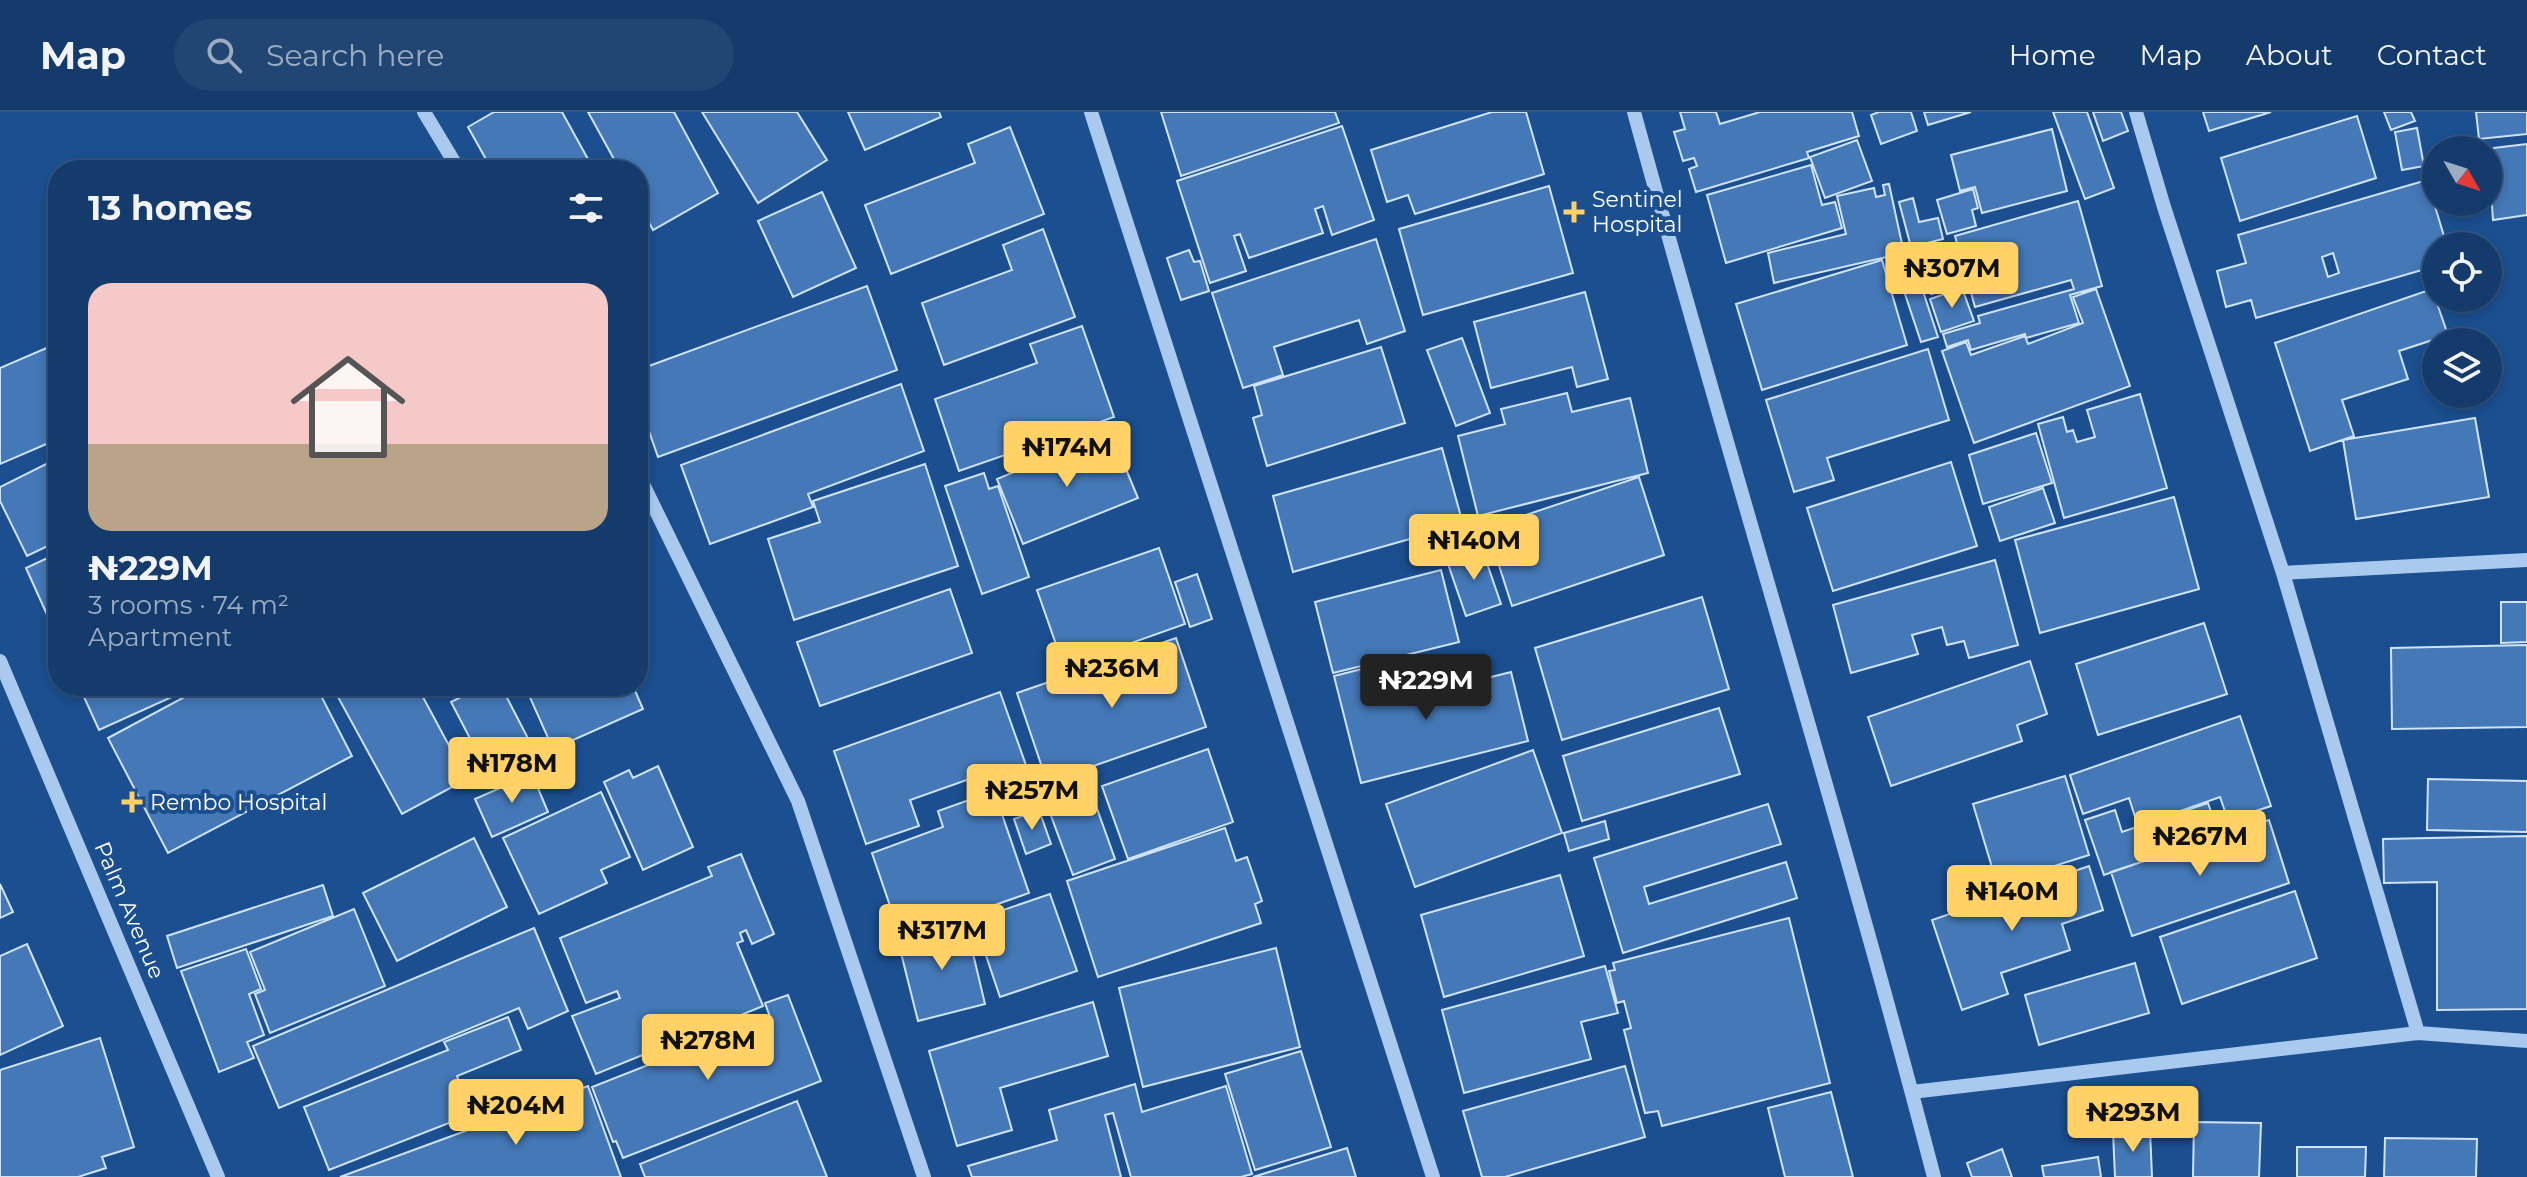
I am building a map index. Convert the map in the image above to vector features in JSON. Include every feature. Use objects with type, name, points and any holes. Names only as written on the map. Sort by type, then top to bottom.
[{"type":"street","points":[[424,112],[453,160]]},
{"type":"street","points":[[1091,112],[1433,1177]]},
{"type":"street","points":[[1634,112],[1697,343],[1812,733],[1934,1177]]},
{"type":"street","points":[[2136,112],[2168,221],[2283,573],[2418,1033]]},
{"type":"street","points":[[648,494],[798,801],[924,1177]]},
{"type":"street","points":[[2283,573],[2527,560]]},
{"type":"street","name":"Palm Avenue","points":[[0,661],[218,1177]]},
{"type":"street","points":[[1912,1092],[2418,1033],[2527,1041]]},
{"type":"building","points":[[494,112],[562,112],[588,160],[486,160],[468,127]]},
{"type":"building","points":[[588,112],[674,112],[718,193],[653,230],[648,221],[648,160],[614,160]]},
{"type":"building","points":[[702,112],[797,112],[827,160],[758,203]]},
{"type":"building","points":[[848,112],[939,112],[941,117],[865,150]]},
{"type":"building","points":[[1161,112],[1335,112],[1339,123],[1181,176]]},
{"type":"building","points":[[1492,112],[1526,112],[1544,174],[1415,214],[1408,195],[1387,202],[1371,150]]},
{"type":"building","points":[[1680,112],[1716,112],[1720,124],[1760,112],[1852,112],[1859,136],[1807,152],[1809,158],[1696,192],[1689,169],[1697,166],[1694,158],[1683,161],[1674,132],[1685,129]]},
{"type":"building","points":[[1911,112],[1917,131],[1881,144],[1871,115]]},
{"type":"building","points":[[1924,112],[1971,112],[1928,125]]},
{"type":"building","points":[[2053,112],[2087,112],[2114,188],[2085,199]]},
{"type":"building","points":[[2093,112],[2121,112],[2128,131],[2103,141]]},
{"type":"building","points":[[2203,112],[2271,112],[2209,131]]},
{"type":"building","points":[[2384,112],[2411,112],[2415,121],[2391,130]]},
{"type":"building","points":[[2476,112],[2527,112],[2527,134],[2479,136]]},
{"type":"building","points":[[2357,116],[2376,178],[2240,221],[2221,158]]},
{"type":"building","points":[[1342,126],[1374,220],[1332,235],[1323,206],[1315,209],[1323,233],[1249,258],[1240,234],[1234,236],[1246,271],[1210,283],[1177,181]]},
{"type":"building","points":[[1010,127],[1044,214],[891,274],[865,205],[975,163],[968,144]]},
{"type":"building","points":[[2417,128],[2422,166],[2402,170],[2395,132]]},
{"type":"building","points":[[2052,129],[2067,191],[1982,213],[1975,187],[1960,191],[1951,155]]},
{"type":"building","points":[[1857,140],[1872,181],[1825,198],[1810,157]]},
{"type":"building","points":[[2527,144],[2527,215],[2493,220],[2493,216],[2502,216],[2502,147]]},
{"type":"building","points":[[1811,165],[1822,205],[1835,202],[1842,228],[1726,263],[1707,195]]},
{"type":"building","points":[[2422,181],[2422,216],[2438,216],[2443,232],[2422,232],[2422,270],[2256,318],[2251,300],[2226,307],[2217,271],[2246,263],[2238,235]],"holes":[[[2333,253],[2339,273],[2328,277],[2322,257]]]},
{"type":"building","points":[[1889,184],[1904,253],[1774,283],[1768,253],[1846,234],[1837,196],[1874,188],[1876,197],[1885,195],[1883,185]]},
{"type":"building","points":[[1549,186],[1573,273],[1423,315],[1399,229]]},
{"type":"building","points":[[1973,189],[1978,208],[1972,210],[1976,226],[1947,234],[1937,200]]},
{"type":"building","points":[[822,192],[856,268],[793,297],[758,221]]},
{"type":"building","points":[[1913,198],[1919,222],[1938,218],[1943,239],[1911,247],[1899,202]]},
{"type":"building","points":[[2078,201],[2102,286],[2070,295],[2079,323],[2026,338],[2025,334],[1971,350],[1968,340],[1947,347],[1943,334],[1980,323],[1978,316],[2074,289],[2071,280],[1975,307],[1955,236]]},
{"type":"building","points":[[1043,229],[1075,317],[944,365],[922,303],[1012,270],[1003,245]]},
{"type":"building","points":[[1376,239],[1405,331],[1367,344],[1359,320],[1274,347],[1283,375],[1243,388],[1212,293]]},
{"type":"building","points":[[1189,250],[1194,262],[1200,261],[1209,291],[1181,300],[1167,258]]},
{"type":"building","points":[[1911,253],[1917,279],[1895,284],[1890,258]]},
{"type":"building","points":[[1954,255],[1962,283],[1945,287],[1937,260]]},
{"type":"building","points":[[1882,260],[1907,345],[1762,390],[1736,304]]},
{"type":"building","points":[[1938,274],[1943,291],[1931,294],[1927,277]]},
{"type":"building","points":[[1920,282],[1938,337],[1921,342],[1903,288]]},
{"type":"building","points":[[867,286],[897,370],[658,457],[648,428],[648,366]]},
{"type":"building","points":[[1962,288],[1974,321],[1941,332],[1930,299]]},
{"type":"building","points":[[2096,289],[2130,386],[1974,443],[1942,351],[1966,342],[1971,355],[2025,336],[2028,344],[2083,323],[2073,297]]},
{"type":"building","points":[[1585,292],[1608,379],[1577,387],[1572,367],[1491,388],[1474,322]]},
{"type":"building","points":[[2422,292],[2422,312],[2440,312],[2446,328],[2422,328],[2422,343],[2399,351],[2408,379],[2342,400],[2354,436],[2310,451],[2275,343]]},
{"type":"building","points":[[1082,326],[1114,417],[959,471],[935,399],[1037,363],[1030,344]]},
{"type":"building","points":[[1462,338],[1490,413],[1456,426],[1427,350]]},
{"type":"building","points":[[48,347],[48,443],[0,464],[0,368]]},
{"type":"building","points":[[1381,347],[1405,423],[1267,466],[1253,418],[1262,415],[1254,386]]},
{"type":"building","points":[[1928,349],[1949,420],[1827,458],[1834,480],[1794,492],[1766,400]]},
{"type":"building","points":[[901,384],[924,451],[808,494],[813,507],[710,544],[681,465]]},
{"type":"building","points":[[1567,393],[1572,412],[1630,398],[1648,473],[1478,516],[1458,436],[1505,424],[1501,409]]},
{"type":"building","points":[[2140,394],[2167,488],[2064,518],[2038,424],[2063,417],[2067,432],[2073,430],[2077,442],[2095,437],[2087,410]]},
{"type":"building","points":[[2475,418],[2489,497],[2356,519],[2343,440]]},
{"type":"building","points":[[1111,433],[1138,498],[1023,544],[997,479]]},
{"type":"building","points":[[2036,433],[2052,483],[1983,504],[1969,455]]},
{"type":"building","points":[[1442,448],[1463,524],[1293,572],[1273,496]]},
{"type":"building","points":[[1951,462],[1977,546],[1833,591],[1807,508]]},
{"type":"building","points":[[48,463],[48,546],[27,556],[0,501],[0,487]]},
{"type":"building","points":[[925,464],[958,566],[794,620],[768,539],[820,522],[813,501]]},
{"type":"building","points":[[984,473],[989,489],[998,486],[1029,577],[982,594],[945,486]]},
{"type":"building","points":[[1639,477],[1664,555],[1512,606],[1487,528]]},
{"type":"building","points":[[2043,488],[2055,523],[2000,541],[1989,507]]},
{"type":"building","points":[[2174,497],[2199,589],[2040,633],[2015,540]]},
{"type":"building","points":[[1159,548],[1185,624],[1064,667],[1037,590]]},
{"type":"building","points":[[1482,549],[1501,604],[1466,616],[1447,561]]},
{"type":"building","points":[[48,558],[48,617],[26,568]]},
{"type":"building","points":[[1995,560],[2018,645],[1969,658],[1964,641],[1947,645],[1942,627],[1912,635],[1918,654],[1851,673],[1833,605]]},
{"type":"building","points":[[1441,570],[1459,642],[1333,673],[1315,602]]},
{"type":"building","points":[[1197,574],[1212,619],[1190,627],[1175,582]]},
{"type":"building","points":[[950,589],[972,653],[820,706],[797,642]]},
{"type":"building","points":[[1702,597],[1729,689],[1562,740],[1535,648]]},
{"type":"building","points":[[2501,602],[2527,602],[2527,642],[2501,643]]},
{"type":"building","points":[[2204,623],[2227,694],[2098,735],[2076,664]]},
{"type":"building","points":[[1176,638],[1206,727],[1047,782],[1017,693]]},
{"type":"building","points":[[2527,645],[2527,727],[2392,729],[2391,648]]},
{"type":"building","points":[[2030,661],[2047,714],[2017,725],[2022,741],[1891,786],[1868,717]]},
{"type":"building","points":[[1382,664],[1391,702],[1511,672],[1528,741],[1361,783],[1334,676]]},
{"type":"building","points":[[1000,692],[1033,785],[999,798],[989,772],[910,800],[919,826],[866,844],[834,751]]},
{"type":"building","points":[[84,696],[174,696],[99,730]]},
{"type":"building","points":[[186,696],[321,696],[352,756],[168,853],[108,738]]},
{"type":"building","points":[[337,696],[422,696],[467,779],[402,814]]},
{"type":"building","points":[[463,696],[506,696],[532,746],[486,769],[451,702]]},
{"type":"building","points":[[529,696],[637,696],[643,709],[553,749]]},
{"type":"building","points":[[1719,708],[1740,774],[1582,821],[1563,756]]},
{"type":"building","points":[[2240,716],[2271,806],[2228,820],[2220,797],[2138,826],[2129,798],[2083,814],[2070,775]]},
{"type":"building","points":[[1208,749],[1233,822],[1128,859],[1102,786]]},
{"type":"building","points":[[1533,750],[1562,833],[1415,887],[1386,804]]},
{"type":"building","points":[[658,766],[693,847],[643,870],[604,782],[629,770],[633,778]]},
{"type":"building","points":[[532,774],[548,812],[492,837],[475,799]]},
{"type":"building","points":[[2065,776],[2089,855],[1997,884],[1973,804]]},
{"type":"building","points":[[2428,779],[2527,781],[2527,832],[2427,830]]},
{"type":"building","points":[[1090,789],[1115,859],[1073,875],[1047,805]]},
{"type":"building","points":[[994,791],[1029,893],[901,938],[872,853],[943,827],[938,811]]},
{"type":"building","points":[[601,792],[630,857],[601,870],[607,883],[539,914],[503,838]]},
{"type":"building","points":[[2208,803],[2219,835],[2104,875],[2085,820],[2115,810],[2122,832]]},
{"type":"building","points":[[1768,804],[1781,844],[1644,887],[1649,904],[1786,862],[1797,898],[1623,953],[1594,858]]},
{"type":"building","points":[[1039,810],[1051,844],[1026,854],[1014,819]]},
{"type":"building","points":[[2269,820],[2289,883],[2132,936],[2111,872]]},
{"type":"building","points":[[1605,821],[1609,839],[1569,851],[1564,833]]},
{"type":"building","points":[[1225,828],[1236,861],[1247,857],[1262,901],[1255,904],[1261,923],[1098,977],[1067,881]]},
{"type":"building","points":[[2527,836],[2527,1009],[2437,1010],[2437,882],[2384,883],[2383,839]]},
{"type":"building","points":[[474,838],[507,907],[397,961],[363,893]]},
{"type":"building","points":[[741,854],[774,934],[752,944],[746,930],[740,933],[743,941],[737,943],[763,1006],[596,1074],[572,1016],[620,998],[617,991],[586,1003],[560,938],[712,876],[708,867]]},
{"type":"building","points":[[2089,866],[2103,910],[2062,924],[2070,950],[2001,973],[2008,994],[1962,1010],[1932,920]]},
{"type":"building","points":[[1560,875],[1584,956],[1444,997],[1421,915]]},
{"type":"building","points":[[0,884],[13,912],[0,918]]},
{"type":"building","points":[[323,885],[333,916],[177,968],[167,936]]},
{"type":"building","points":[[2295,891],[2317,958],[2182,1004],[2160,937]]},
{"type":"building","points":[[1050,894],[1077,971],[1000,997],[974,920]]},
{"type":"building","points":[[354,909],[385,986],[270,1033],[255,994],[265,990],[250,952]]},
{"type":"building","points":[[1789,918],[1830,1083],[1662,1126],[1658,1111],[1645,1113],[1624,1030],[1631,1028],[1624,1001],[1617,1003],[1609,971],[1615,970],[1613,963]]},
{"type":"building","points":[[966,924],[985,1004],[918,1021],[898,941]]},
{"type":"building","points":[[534,928],[568,1011],[528,1029],[519,1008],[279,1108],[253,1046]]},
{"type":"building","points":[[27,944],[63,1026],[0,1055],[0,956]]},
{"type":"building","points":[[1276,948],[1300,1047],[1143,1087],[1119,988]]},
{"type":"building","points":[[246,949],[261,989],[249,994],[264,1035],[247,1042],[254,1058],[219,1072],[181,971]]},
{"type":"building","points":[[2135,963],[2149,1013],[2039,1045],[2025,995]]},
{"type":"building","points":[[1605,966],[1618,1013],[1581,1022],[1591,1059],[1464,1093],[1442,1010]]},
{"type":"building","points":[[788,995],[821,1081],[623,1158],[616,1141],[613,1142],[592,1087],[770,1017],[765,1003]]},
{"type":"building","points":[[1093,1002],[1108,1056],[1000,1088],[1012,1130],[957,1146],[929,1051]]},
{"type":"building","points":[[508,1017],[521,1050],[457,1076],[472,1114],[329,1170],[304,1107],[448,1050],[444,1042]]},
{"type":"building","points":[[100,1038],[134,1147],[102,1157],[106,1168],[78,1177],[0,1177],[0,1070]]},
{"type":"building","points":[[1301,1051],[1331,1147],[1255,1170],[1225,1074]]},
{"type":"building","points":[[1625,1066],[1645,1137],[1505,1177],[1482,1177],[1463,1111]]},
{"type":"building","points":[[1135,1084],[1142,1112],[1226,1086],[1252,1174],[1241,1177],[1131,1177],[1113,1113],[1105,1115],[1121,1177],[972,1177],[968,1166],[1057,1140],[1049,1110]]},
{"type":"building","points":[[588,1086],[621,1177],[340,1177]]},
{"type":"building","points":[[1831,1092],[1853,1177],[1785,1177],[1768,1108]]},
{"type":"building","points":[[797,1101],[827,1177],[645,1177],[640,1164]]},
{"type":"building","points":[[2194,1122],[2261,1123],[2259,1177],[2193,1177]]},
{"type":"building","points":[[2150,1130],[2152,1177],[2115,1177],[2113,1132]]},
{"type":"building","points":[[2385,1138],[2477,1139],[2476,1177],[2384,1177]]},
{"type":"building","points":[[2297,1147],[2366,1147],[2365,1177],[2297,1177]]},
{"type":"building","points":[[1347,1148],[1356,1177],[1253,1177]]},
{"type":"building","points":[[2002,1149],[2012,1177],[1972,1177],[1967,1163]]},
{"type":"building","points":[[2098,1157],[2101,1177],[2044,1177],[2042,1166]]},
{"type":"place","name":"Sentinel Hospital","points":[[1574,212]]},
{"type":"place","name":"Rembo Hospital","points":[[132,802]]}]
